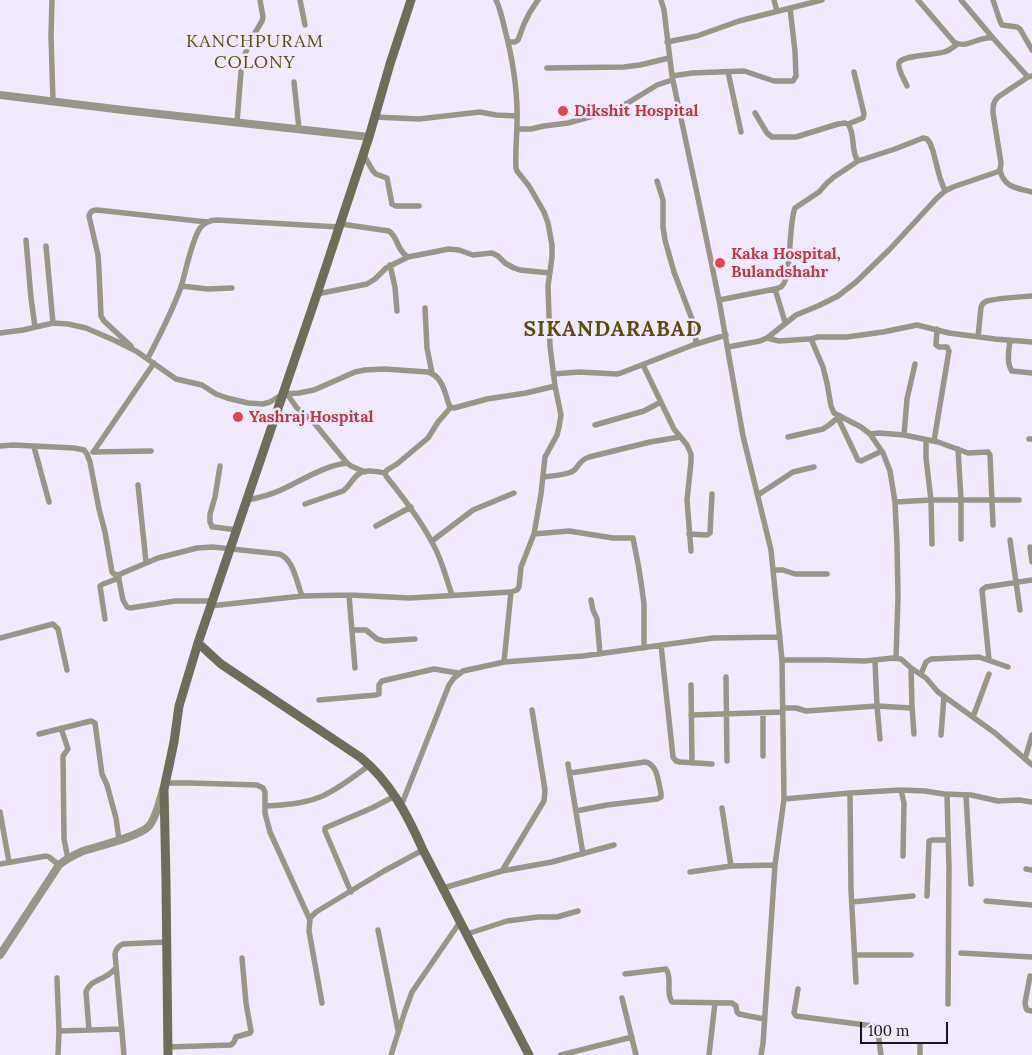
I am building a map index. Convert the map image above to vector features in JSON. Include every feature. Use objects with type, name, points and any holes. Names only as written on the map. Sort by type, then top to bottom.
[{"type":"main road","points":[[168,1051],[164,786],[179,706],[211,603],[285,394],[364,154],[411,0]]},
{"type":"main road","points":[[198,643],[221,664],[370,765],[384,780],[411,823],[423,850],[529,1055]]},
{"type":"street","points":[[52,0],[53,101]]},
{"type":"street","points":[[237,122],[241,72],[249,43],[263,17],[260,0]]},
{"type":"street","points":[[300,0],[305,25]]},
{"type":"street","points":[[0,446],[13,445],[84,450],[93,477],[112,572],[118,577],[125,605],[130,608],[175,601],[211,603],[302,596],[349,595],[410,598],[515,591],[518,588],[521,567],[534,534],[542,494],[545,457],[557,435],[560,410],[550,346],[548,286],[552,251],[548,223],[529,186],[516,168],[517,116],[514,77],[509,42],[496,0]]},
{"type":"street","points":[[509,42],[518,40],[524,24],[538,0]]},
{"type":"street","points":[[661,0],[664,10],[672,78],[726,335],[743,436],[771,550],[780,637],[784,799],[774,865],[761,1055]]},
{"type":"street","points":[[774,0],[777,11]]},
{"type":"street","points":[[667,42],[697,36],[738,21],[790,8],[805,2],[822,0]]},
{"type":"street","points":[[918,0],[954,42],[958,44]]},
{"type":"street","points":[[961,0],[992,38],[1030,76],[998,97],[994,101],[993,113],[1001,163],[1000,170],[1004,181],[1032,192]]},
{"type":"street","points":[[993,0],[1002,25],[1020,29],[1032,50]]},
{"type":"street","points":[[517,129],[532,129],[568,123],[607,112],[626,104],[672,78],[692,73],[747,72],[779,82],[790,82],[796,76],[790,8]]},
{"type":"street","points":[[906,86],[899,67],[902,60],[944,52],[958,44],[967,44],[987,37],[992,38]]},
{"type":"street","points":[[547,68],[624,67],[669,58]]},
{"type":"street","points":[[728,72],[741,132]]},
{"type":"street","points":[[755,113],[767,133],[772,137],[796,137],[838,124],[848,124],[863,118],[864,114],[854,72]]},
{"type":"street","points":[[294,82],[299,129]]},
{"type":"street","points":[[0,95],[369,137]]},
{"type":"street","points":[[375,117],[420,119],[480,112],[517,116]]},
{"type":"street","points":[[848,124],[852,132],[854,154],[858,161]]},
{"type":"street","points":[[719,300],[782,286],[786,278],[790,235],[796,208],[820,192],[834,177],[858,161],[888,152],[923,138],[927,139],[933,150],[945,190]]},
{"type":"street","points":[[364,154],[373,171],[387,178],[392,204],[396,206],[419,206]]},
{"type":"street","points":[[728,348],[767,338],[785,322],[800,313],[838,296],[856,282],[890,249],[945,190],[1000,170]]},
{"type":"street","points":[[657,181],[663,200],[665,240],[674,272],[695,327],[696,344]]},
{"type":"street","points":[[136,351],[101,316],[98,254],[89,216],[92,211],[207,222],[217,220],[340,225],[389,231],[395,236],[401,252],[408,257]]},
{"type":"street","points":[[148,358],[164,327],[181,286],[196,236],[201,227],[207,222]]},
{"type":"street","points":[[26,240],[35,327]]},
{"type":"street","points":[[46,246],[53,323]]},
{"type":"street","points":[[317,294],[367,284],[390,265],[408,257],[449,249],[473,255],[492,253],[514,268],[550,273]]},
{"type":"street","points":[[390,265],[395,287],[396,311]]},
{"type":"street","points":[[181,286],[208,289],[232,288]]},
{"type":"street","points":[[775,289],[785,322]]},
{"type":"street","points":[[978,336],[981,307],[985,302],[1032,296]]},
{"type":"street","points":[[425,308],[427,348],[432,373]]},
{"type":"street","points":[[0,333],[53,323],[86,328],[136,351],[176,379],[202,386],[219,396],[242,402],[265,404],[285,394],[314,390],[355,372],[365,370],[384,369],[432,373],[440,380],[450,407]]},
{"type":"street","points":[[767,338],[779,341],[818,337],[847,337],[917,325],[949,333],[1032,342]]},
{"type":"street","points":[[934,441],[949,351],[946,347],[936,345],[937,329]]},
{"type":"street","points":[[553,374],[579,372],[617,374],[696,344],[726,335]]},
{"type":"street","points":[[811,339],[825,375],[834,413],[861,427],[870,434],[882,451],[890,471],[895,502],[898,596],[896,658]]},
{"type":"street","points":[[1010,340],[1008,363],[1010,368],[1012,371],[1032,374]]},
{"type":"street","points":[[94,452],[154,363]]},
{"type":"street","points":[[904,435],[907,399],[915,364]]},
{"type":"street","points":[[643,365],[674,429],[687,445],[691,454],[692,462],[687,500],[691,551]]},
{"type":"street","points":[[450,407],[456,408],[487,399],[555,386]]},
{"type":"street","points":[[285,394],[315,424],[350,466],[365,472]]},
{"type":"street","points":[[594,425],[636,414],[661,402]]},
{"type":"street","points":[[305,504],[343,491],[360,472],[385,473],[428,438],[450,407]]},
{"type":"street","points":[[788,437],[823,429],[839,417]]},
{"type":"street","points":[[839,417],[858,460],[861,461],[882,451]]},
{"type":"street","points":[[870,434],[904,435],[934,441],[972,453],[989,453],[993,525]]},
{"type":"street","points":[[543,477],[566,474],[573,471],[581,460],[588,457],[658,440],[680,437]]},
{"type":"street","points":[[926,440],[931,500],[932,544]]},
{"type":"street","points":[[34,447],[49,502]]},
{"type":"street","points":[[958,449],[961,539]]},
{"type":"street","points":[[86,453],[151,451]]},
{"type":"street","points":[[247,500],[274,493],[331,466],[347,463]]},
{"type":"street","points":[[220,466],[210,522],[214,527],[237,530]]},
{"type":"street","points":[[758,495],[794,472],[814,467]]},
{"type":"street","points":[[385,473],[411,507],[432,541],[440,558],[452,595]]},
{"type":"street","points":[[138,485],[146,562]]},
{"type":"street","points":[[432,541],[473,510],[514,492]]},
{"type":"street","points":[[690,534],[707,535],[710,533],[712,494]]},
{"type":"street","points":[[895,502],[1019,500]]},
{"type":"street","points":[[376,526],[411,507]]},
{"type":"street","points":[[534,534],[569,530],[613,538],[632,538],[640,569],[644,604],[644,648]]},
{"type":"street","points":[[1010,540],[1020,610]]},
{"type":"street","points":[[105,619],[100,586],[146,562],[197,548],[208,547],[284,555],[291,564],[302,596]]},
{"type":"street","points":[[1030,547],[1032,562]]},
{"type":"street","points":[[773,570],[783,570],[796,574],[827,574]]},
{"type":"street","points":[[989,660],[982,590],[984,588],[1032,580]]},
{"type":"street","points":[[504,662],[511,592]]},
{"type":"street","points":[[349,595],[355,668]]},
{"type":"street","points":[[591,600],[596,619],[600,654]]},
{"type":"street","points":[[0,638],[53,624],[58,629],[67,670]]},
{"type":"street","points":[[352,630],[366,630],[384,641],[415,639]]},
{"type":"street","points":[[401,806],[449,684],[463,670],[504,662],[600,654],[712,638],[780,637]]},
{"type":"street","points":[[661,645],[673,757],[676,761],[712,764]]},
{"type":"street","points":[[922,674],[926,662],[930,659],[973,657],[989,660],[1008,667]]},
{"type":"street","points":[[782,660],[875,661],[896,658],[904,661],[911,668],[922,674],[938,692],[973,717],[1032,765]]},
{"type":"street","points":[[875,661],[880,739]]},
{"type":"street","points":[[911,668],[914,734]]},
{"type":"street","points":[[319,700],[376,695],[379,694],[379,685],[382,681],[429,670],[439,669],[458,673]]},
{"type":"street","points":[[973,717],[989,674]]},
{"type":"street","points":[[726,677],[727,761]]},
{"type":"street","points":[[691,685],[692,763]]},
{"type":"street","points":[[941,736],[944,696]]},
{"type":"street","points":[[692,716],[763,713],[796,708],[806,711],[877,706],[912,707]]},
{"type":"street","points":[[502,871],[544,801],[545,790],[532,710]]},
{"type":"street","points":[[763,713],[763,756]]},
{"type":"street","points":[[39,734],[91,721],[95,723],[102,774],[107,785],[122,839]]},
{"type":"street","points":[[61,728],[68,749],[63,756],[64,839],[68,859]]},
{"type":"street","points":[[1025,759],[1032,735]]},
{"type":"street","points":[[570,773],[645,762],[650,763],[654,767],[661,793],[661,797],[657,799],[576,811]]},
{"type":"street","points":[[568,764],[583,854]]},
{"type":"street","points":[[265,806],[319,798],[370,765]]},
{"type":"street","points":[[0,955],[59,865],[84,851],[122,839],[148,827],[152,821],[164,786],[190,783],[260,786],[265,792],[267,822],[272,838],[310,920]]},
{"type":"street","points":[[784,799],[901,790],[1032,802]]},
{"type":"street","points":[[901,790],[904,803],[902,856]]},
{"type":"street","points":[[850,793],[856,982]]},
{"type":"street","points":[[947,794],[948,1004]]},
{"type":"street","points":[[966,795],[971,884]]},
{"type":"street","points":[[351,892],[325,828],[395,796]]},
{"type":"street","points":[[722,808],[731,866]]},
{"type":"street","points":[[0,812],[9,862]]},
{"type":"street","points":[[927,896],[929,841],[948,840]]},
{"type":"street","points":[[443,888],[502,871],[552,862],[614,845]]},
{"type":"street","points":[[322,1003],[308,931],[310,920],[316,912],[384,870],[423,850]]},
{"type":"street","points":[[0,864],[46,856],[59,865]]},
{"type":"street","points":[[690,872],[731,866],[774,865]]},
{"type":"street","points":[[852,902],[913,896]]},
{"type":"street","points":[[986,901],[1032,905]]},
{"type":"street","points":[[467,934],[507,921],[538,917],[557,917],[578,911]]},
{"type":"street","points":[[391,1055],[412,992],[460,922]]},
{"type":"street","points":[[378,930],[398,1032]]},
{"type":"street","points":[[124,1055],[115,954],[117,948],[123,944],[167,942]]},
{"type":"street","points":[[961,953],[1032,957]]},
{"type":"street","points":[[855,955],[911,955]]},
{"type":"street","points":[[168,1051],[231,1045],[236,1038],[250,1033],[242,958]]},
{"type":"street","points":[[89,1030],[86,992],[91,984],[109,975],[116,968]]},
{"type":"street","points":[[625,974],[666,969],[669,973],[669,998],[672,1002],[734,1004],[739,1014],[764,1019]]},
{"type":"street","points":[[1030,976],[1025,1003],[1027,1010],[1032,1011]]},
{"type":"street","points":[[56,978],[59,1031],[58,1055]]},
{"type":"street","points":[[798,989],[794,1013],[796,1016],[873,1026],[878,1032],[881,1055]]},
{"type":"street","points":[[622,998],[636,1055]]},
{"type":"street","points":[[709,1055],[715,1003]]},
{"type":"street","points":[[59,1031],[122,1029]]},
{"type":"street","points":[[561,1055],[632,1037]]},
{"type":"street","points":[[920,1045],[920,1055]]},
{"type":"place","name":"Dikshit Hospital","points":[[563,111]]},
{"type":"place","name":"Kaka Hospital, Bulandshahr","points":[[720,263]]},
{"type":"place","name":"Yashraj Hospital","points":[[238,417]]},
{"type":"district","name":"KANCHPURAM COLONY","points":[[255,52]]},
{"type":"district","name":"SIKANDARABAD","points":[[613,330]]}]
